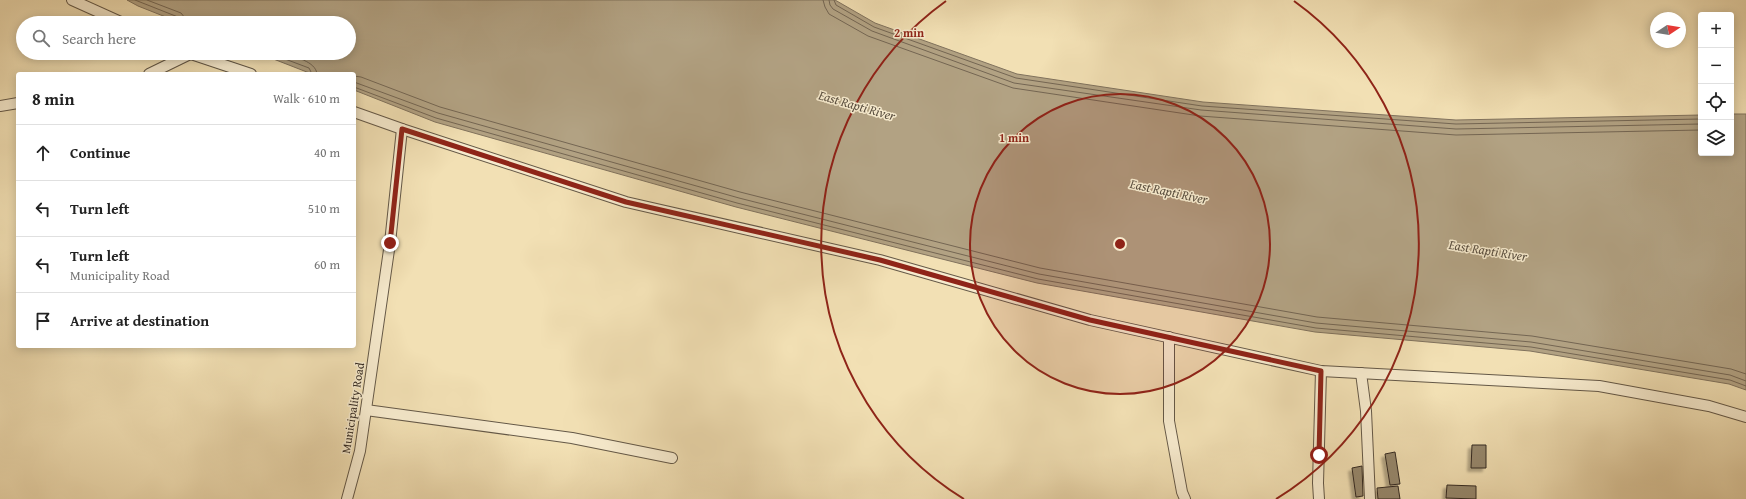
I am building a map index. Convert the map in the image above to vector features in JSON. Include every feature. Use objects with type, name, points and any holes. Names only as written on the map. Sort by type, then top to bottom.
[{"type":"street","points":[[72,0],[107,16]]},
{"type":"street","points":[[153,72],[177,60]]},
{"type":"street","points":[[208,60],[245,72]]},
{"type":"street","points":[[0,106],[16,103]]},
{"type":"street","points":[[356,113],[626,202],[880,260],[1090,320],[1321,371],[1599,386],[1708,406],[1746,417]]},
{"type":"street","name":"Municipality Road","points":[[346,499],[360,451],[390,243],[402,129]]},
{"type":"street","points":[[1169,337],[1169,420],[1182,492],[1185,499]]},
{"type":"street","points":[[1319,499],[1318,483],[1321,371]]},
{"type":"street","points":[[1361,373],[1366,411],[1370,499]]},
{"type":"street","points":[[366,410],[572,438],[672,458]]},
{"type":"water","name":"East Rapti River","points":[[127,0],[835,0],[875,23],[1017,74],[1203,102],[1456,120],[1698,115],[1698,156],[1734,156],[1734,114],[1746,114],[1746,390],[1729,384],[1530,351],[1315,332],[1037,283],[736,207],[435,122],[356,91],[356,72],[307,72],[276,60],[356,60],[356,16],[163,16]]},
{"type":"building","points":[[1472,445],[1486,445],[1486,468],[1471,468]]},
{"type":"building","points":[[1395,452],[1400,484],[1390,485],[1385,454]]},
{"type":"building","points":[[1362,466],[1363,496],[1356,497],[1352,468]]},
{"type":"building","points":[[1447,485],[1476,486],[1476,499],[1446,498]]},
{"type":"building","points":[[1398,486],[1400,499],[1378,499],[1377,488]]},
{"type":"route","points":[[390,243],[402,129],[626,202],[880,260],[1090,320],[1321,371],[1319,455]]}]
